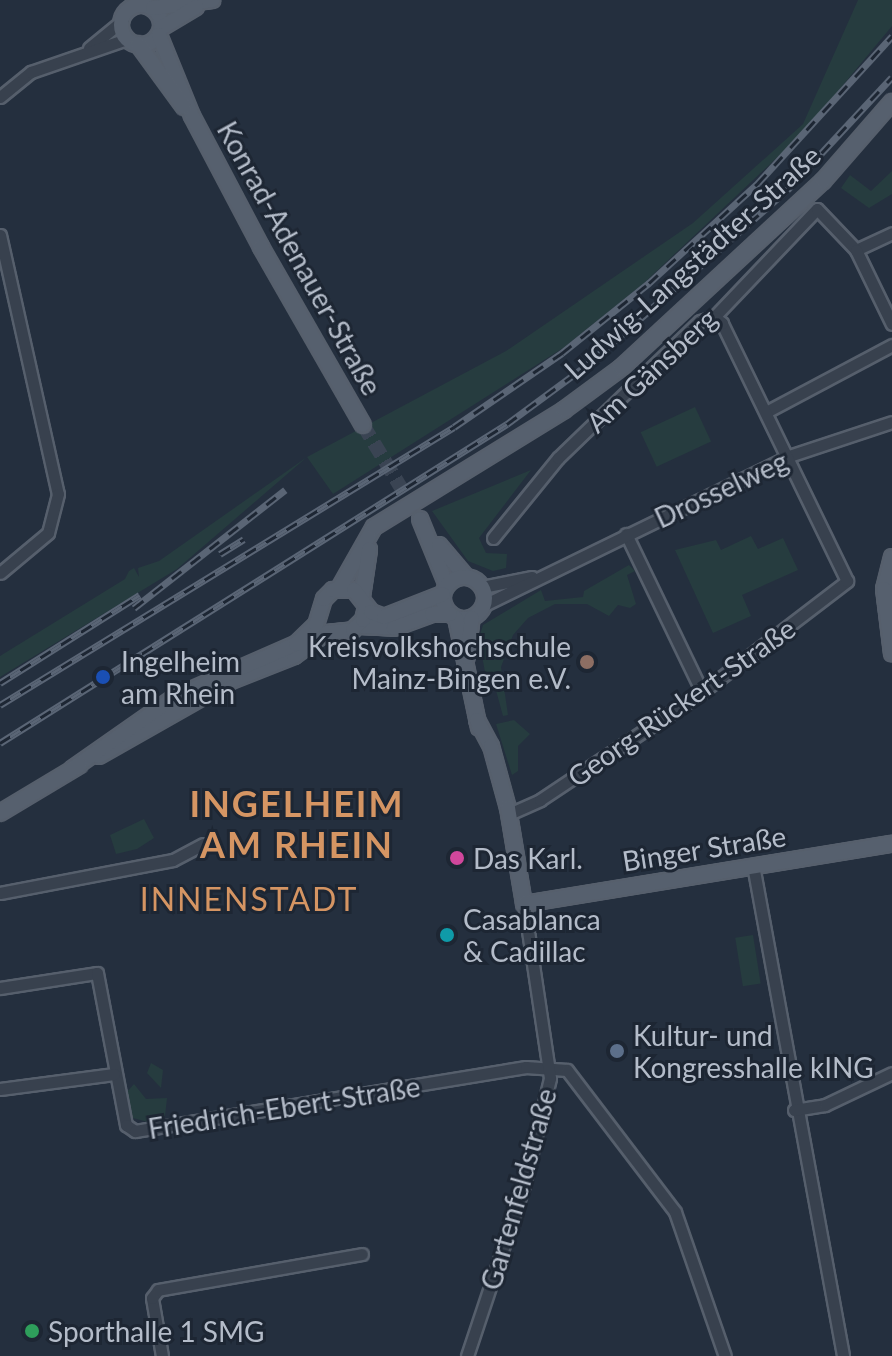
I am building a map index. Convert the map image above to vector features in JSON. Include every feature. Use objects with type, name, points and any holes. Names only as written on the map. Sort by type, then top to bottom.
[{"type":"main road","points":[[119,0],[133,42],[160,31],[210,1]]},
{"type":"main road","points":[[123,18],[145,4],[210,1]]},
{"type":"main road","name":"Konrad-Adenauer-Straße","points":[[145,4],[160,31],[192,116],[283,288],[363,425]]},
{"type":"main road","name":"Konrad-Adenauer-Straße","points":[[133,42],[192,116]]},
{"type":"main road","name":"Ludwig-Langstädter-Straße","points":[[340,587],[368,534],[388,517],[564,410],[621,368],[836,169],[892,102]]},
{"type":"main road","points":[[359,626],[372,541],[388,517]]},
{"type":"main road","points":[[465,669],[472,618],[484,605],[482,587],[466,577],[423,524],[453,616],[465,669],[477,720],[491,746],[509,814],[524,904]]},
{"type":"main road","points":[[892,557],[884,589],[892,654]]},
{"type":"main road","points":[[72,769],[175,697],[296,644],[322,614],[325,596],[340,587],[390,617],[466,577]]},
{"type":"main road","points":[[322,614],[337,631]]},
{"type":"main road","points":[[0,813],[72,769],[231,681],[283,662],[337,631],[359,626],[394,628],[432,614],[472,618]]},
{"type":"main road","name":"Binger Straße","points":[[524,904],[892,844]]},
{"type":"street","points":[[82,52],[123,18]]},
{"type":"street","points":[[0,97],[31,72],[82,52],[133,42]]},
{"type":"street","name":"Am Gänsberg","points":[[493,538],[558,458],[700,321],[714,317],[817,209],[856,250]]},
{"type":"street","points":[[892,233],[856,250],[892,324]]},
{"type":"street","points":[[0,235],[58,494],[54,522],[41,541],[0,573]]},
{"type":"street","points":[[714,317],[722,323],[789,456]]},
{"type":"street","points":[[766,412],[892,345]]},
{"type":"street","name":"Drosselweg","points":[[484,605],[789,456],[892,422]]},
{"type":"street","name":"Georg-Rückert-Straße","points":[[509,814],[540,800],[702,692],[847,581],[789,456]]},
{"type":"street","points":[[626,534],[702,692]]},
{"type":"street","name":"Drosselweg","points":[[482,587],[556,570]]},
{"type":"street","points":[[0,893],[173,860],[203,844]]},
{"type":"street","points":[[753,865],[794,1110],[843,1356]]},
{"type":"street","name":"Gartenfeldstraße","points":[[467,1356],[524,1185],[550,1068],[524,904]]},
{"type":"street","name":"Friedrich-Ebert-Straße","points":[[0,988],[97,973],[126,1125],[135,1131],[500,1071],[550,1068]]},
{"type":"street","points":[[550,1068],[573,1074],[675,1212],[725,1356]]},
{"type":"street","points":[[794,1110],[825,1105],[892,1073]]},
{"type":"street","points":[[0,1089],[114,1074]]},
{"type":"street","points":[[162,1356],[152,1298],[158,1290],[362,1254]]},
{"type":"street","name":"Gartenfeldstraße","points":[[456,1356],[474,1331]]},
{"type":"green space","points":[[858,0],[892,0],[892,26],[804,132],[644,283],[563,348],[333,494],[307,457],[506,351],[693,223],[803,124]]},
{"type":"green space","points":[[892,171],[892,194],[869,208],[841,188],[850,175],[871,191]]},
{"type":"green space","points":[[695,407],[711,441],[657,467],[641,432]]},
{"type":"green space","points":[[307,457],[177,569],[0,677],[0,656],[125,579],[134,568],[139,577],[138,568],[159,561]]},
{"type":"green space","points":[[531,470],[479,538],[486,553],[507,554],[506,568],[493,571],[468,561],[432,511]]},
{"type":"green space","points":[[751,536],[758,549],[783,538],[798,570],[742,595],[751,616],[713,633],[675,550],[716,540],[721,550]]},
{"type":"green space","points":[[629,565],[635,571],[627,575],[636,604],[630,608],[618,605],[609,616],[587,604],[555,604],[528,618],[513,635],[501,667],[508,715],[503,716],[494,683],[487,684],[479,638],[483,625],[541,590],[545,601],[583,597],[584,591]]},
{"type":"green space","points":[[514,720],[530,734],[518,746],[518,771],[512,775],[496,724]]},
{"type":"green space","points":[[144,819],[154,838],[137,849],[116,854],[110,835]]},
{"type":"green space","points":[[753,935],[761,983],[743,986],[735,938]]},
{"type":"green space","points":[[151,1063],[163,1070],[161,1088],[147,1073]]},
{"type":"green space","points":[[134,1084],[146,1099],[167,1098],[165,1116],[148,1122],[133,1118],[125,1094]]},
{"type":"tunnel","points":[[363,425],[420,519]]},
{"type":"railway","points":[[0,705],[454,427],[562,353],[649,283],[758,183],[892,36]]},
{"type":"railway","points":[[0,743],[507,424],[587,365],[789,188],[892,77]]},
{"type":"railway","points":[[134,608],[285,490]]},
{"type":"railway","points":[[220,554],[244,539]]},
{"type":"railway","points":[[0,683],[140,595]]},
{"type":"place","name":"Kreisvolkshochschule Mainz-Bingen e.V.","points":[[587,662]]},
{"type":"place","name":"Ingelheim am Rhein","points":[[103,677]]},
{"type":"place","name":"Das Karl.","points":[[457,858]]},
{"type":"place","name":"Casablanca & Cadillac","points":[[447,935]]},
{"type":"place","name":"Kultur- und Kongresshalle kING","points":[[617,1051]]},
{"type":"place","name":"Sporthalle 1 SMG","points":[[32,1331]]},
{"type":"district","name":"INGELHEIM AM RHEIN","points":[[297,824]]},
{"type":"district","name":"INNENSTADT","points":[[249,899]]}]
